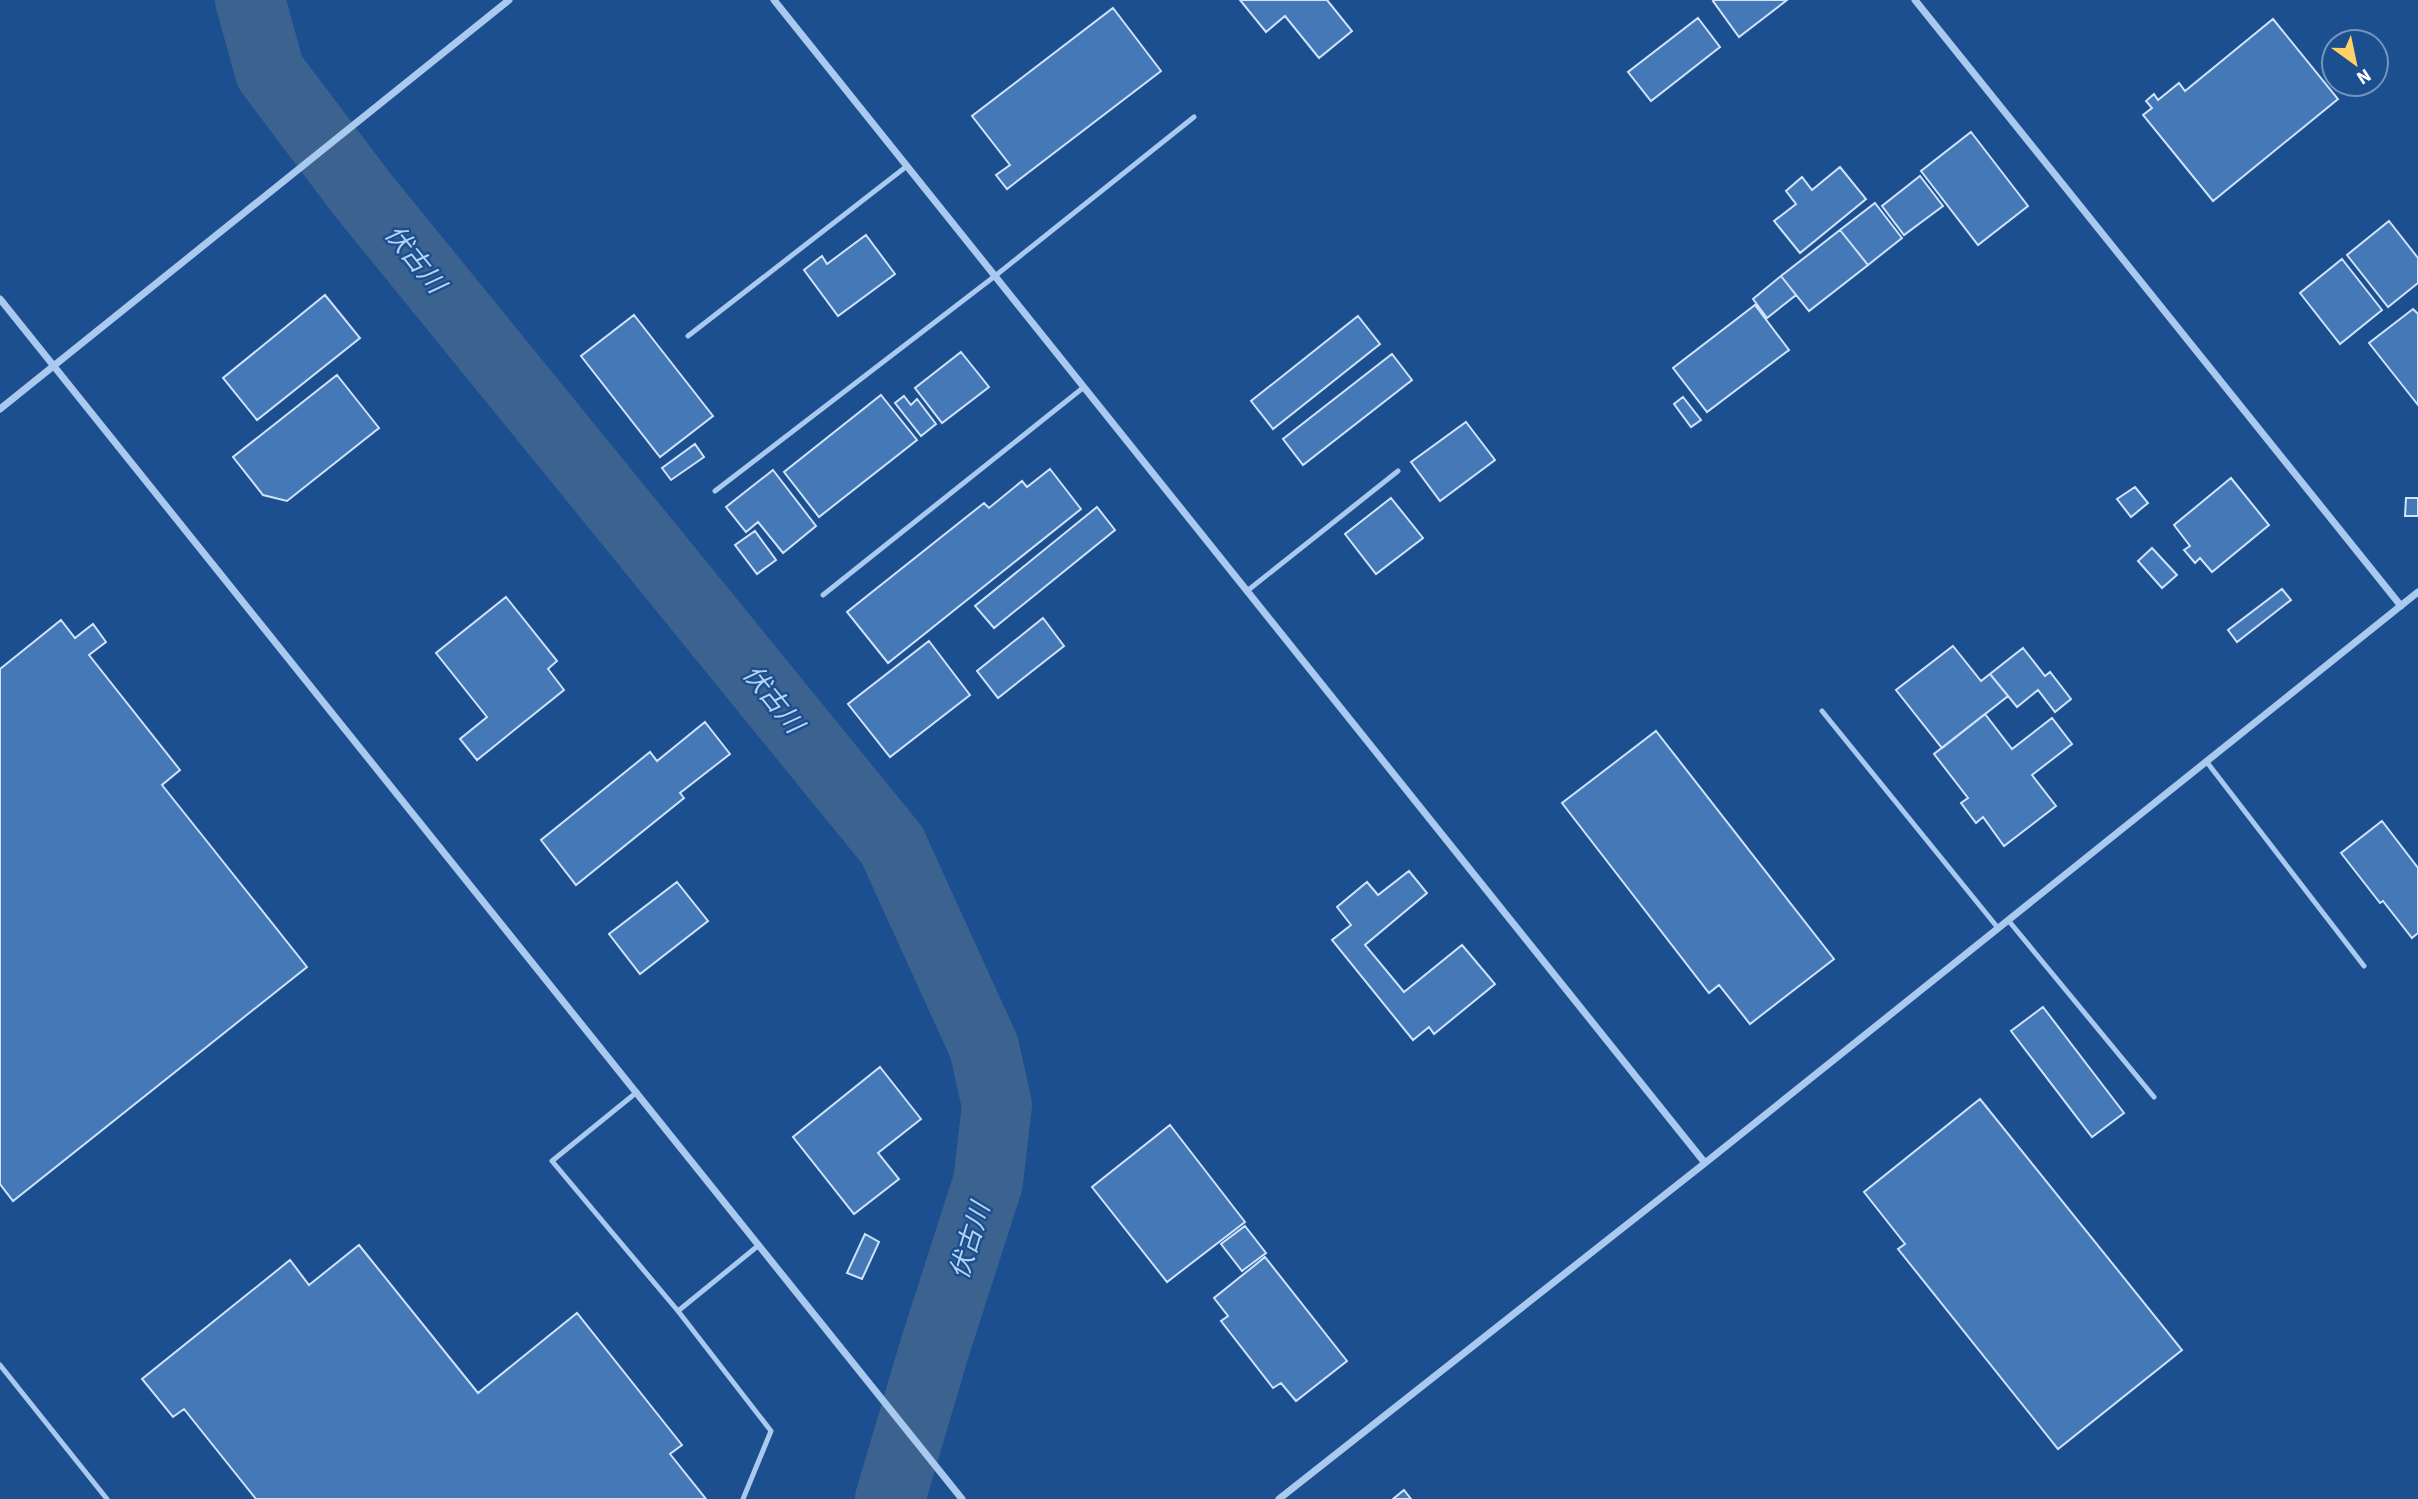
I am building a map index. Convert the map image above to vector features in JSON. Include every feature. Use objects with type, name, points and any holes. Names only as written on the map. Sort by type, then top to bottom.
[{"type":"street","points":[[0,409],[509,0]]},
{"type":"street","points":[[774,0],[1704,1163]]},
{"type":"street","points":[[1915,0],[2401,606]]},
{"type":"street","points":[[0,299],[961,1499]]},
{"type":"street","points":[[1279,1499],[2418,592]]},
{"type":"lane","points":[[715,491],[995,276],[1194,117]]},
{"type":"lane","points":[[688,336],[907,166]]},
{"type":"lane","points":[[824,595],[1084,387]]},
{"type":"lane","points":[[1247,591],[1398,471]]},
{"type":"lane","points":[[1822,711],[1998,928]]},
{"type":"lane","points":[[2206,761],[2364,966]]},
{"type":"lane","points":[[2008,920],[2154,1097]]},
{"type":"lane","points":[[637,1092],[552,1161],[678,1311],[771,1431],[743,1499]]},
{"type":"lane","points":[[678,1311],[759,1245]]},
{"type":"lane","points":[[0,1364],[107,1499]]},
{"type":"building","points":[[1240,0],[1327,0],[1352,31],[1319,58],[1285,16],[1266,32]]},
{"type":"building","points":[[1787,0],[1739,37],[1713,1]]},
{"type":"building","points":[[1113,8],[1161,71],[1007,189],[996,175],[1010,165],[972,116]]},
{"type":"building","points":[[1698,18],[1720,47],[1651,101],[1628,72]]},
{"type":"building","points":[[2273,19],[2320,77],[2320,98],[2338,99],[2213,201],[2143,115],[2152,108],[2146,101],[2154,94],[2158,100],[2179,83],[2185,91]]},
{"type":"building","points":[[1971,132],[2028,206],[1978,245],[1921,171]]},
{"type":"building","points":[[1840,167],[1866,199],[1800,253],[1774,221],[1796,204],[1786,191],[1802,177],[1812,190]]},
{"type":"building","points":[[1920,176],[1943,206],[1904,235],[1882,206]]},
{"type":"building","points":[[1875,203],[1902,238],[1868,265],[1840,230]]},
{"type":"building","points":[[2389,221],[2418,258],[2418,283],[2388,307],[2347,255]]},
{"type":"building","points":[[1840,230],[1868,265],[1809,311],[1781,276]]},
{"type":"building","points":[[866,235],[895,274],[838,316],[804,270],[822,256],[827,264]]},
{"type":"building","points":[[2342,259],[2382,310],[2340,344],[2300,293]]},
{"type":"building","points":[[1781,276],[1796,295],[1767,318],[1753,299]]},
{"type":"building","points":[[325,295],[360,338],[257,420],[223,378]]},
{"type":"building","points":[[1755,305],[1789,350],[1707,412],[1673,368]]},
{"type":"building","points":[[2413,309],[2418,314],[2418,405],[2369,343]]},
{"type":"building","points":[[634,315],[713,416],[660,457],[581,356]]},
{"type":"building","points":[[1358,316],[1380,344],[1273,429],[1251,401]]},
{"type":"building","points":[[961,352],[989,387],[942,423],[915,388]]},
{"type":"building","points":[[1392,354],[1412,380],[1303,465],[1283,439]]},
{"type":"building","points":[[337,375],[379,428],[287,501],[263,495],[233,457]]},
{"type":"building","points":[[881,395],[917,440],[819,517],[784,472]]},
{"type":"building","points":[[904,396],[911,405],[917,399],[936,424],[921,436],[895,403]]},
{"type":"building","points":[[1683,397],[1701,420],[1691,427],[1674,404]]},
{"type":"building","points":[[1466,422],[1495,460],[1440,501],[1411,462]]},
{"type":"building","points":[[695,444],[704,457],[671,480],[662,468]]},
{"type":"building","points":[[1050,469],[1081,509],[888,663],[847,612],[984,503],[989,508],[1022,481],[1027,487]]},
{"type":"building","points":[[773,470],[816,526],[783,553],[758,522],[746,532],[726,507]]},
{"type":"building","points":[[2231,478],[2269,525],[2212,572],[2200,558],[2195,563],[2184,550],[2190,546],[2174,525]]},
{"type":"building","points":[[2135,487],[2148,503],[2131,517],[2117,499]]},
{"type":"building","points":[[1391,498],[1423,538],[1376,574],[1345,534]]},
{"type":"building","points":[[2406,498],[2418,498],[2418,516],[2405,516]]},
{"type":"building","points":[[1097,507],[1115,530],[994,628],[975,606]]},
{"type":"building","points":[[755,531],[776,560],[757,574],[735,545]]},
{"type":"building","points":[[2152,548],[2177,575],[2162,588],[2138,561]]},
{"type":"building","points":[[2282,589],[2291,600],[2237,642],[2228,630]]},
{"type":"building","points":[[506,597],[557,661],[548,669],[564,690],[477,760],[460,739],[487,717],[436,653]]},
{"type":"building","points":[[1043,618],[1064,646],[998,698],[977,671]]},
{"type":"building","points":[[61,620],[75,638],[93,624],[106,642],[89,655],[180,770],[162,785],[307,967],[13,1201],[0,1184],[0,669]]},
{"type":"building","points":[[929,641],[970,695],[890,757],[848,704]]},
{"type":"building","points":[[1953,646],[1981,681],[1990,674],[2008,696],[1942,748],[1896,690]]},
{"type":"building","points":[[2023,648],[2045,676],[2050,672],[2071,699],[2055,712],[2038,690],[2017,707],[1990,674]]},
{"type":"building","points":[[1985,714],[2012,749],[2052,718],[2072,744],[2032,775],[2056,806],[2004,846],[1983,817],[1976,823],[1961,803],[1968,798],[1934,754]]},
{"type":"building","points":[[705,722],[730,754],[680,793],[684,798],[576,885],[541,840],[650,752],[657,761]]},
{"type":"building","points":[[1656,731],[1834,959],[1750,1024],[1719,985],[1709,993],[1562,803]]},
{"type":"building","points":[[2382,821],[2418,868],[2418,933],[2412,938],[2383,901],[2380,903],[2341,853]]},
{"type":"building","points":[[1409,871],[1427,893],[1365,945],[1404,992],[1462,945],[1495,984],[1434,1034],[1429,1027],[1413,1040],[1332,940],[1351,925],[1337,907],[1367,882],[1378,895]]},
{"type":"building","points":[[677,882],[708,921],[640,974],[609,934]]},
{"type":"building","points":[[2043,1007],[2124,1113],[2092,1137],[2011,1031]]},
{"type":"building","points":[[880,1067],[921,1119],[878,1153],[899,1179],[854,1214],[793,1137]]},
{"type":"building","points":[[1980,1099],[2182,1350],[2058,1449],[1898,1249],[1905,1244],[1864,1192]]},
{"type":"building","points":[[1170,1125],[1245,1222],[1167,1282],[1092,1187]]},
{"type":"building","points":[[1245,1226],[1266,1253],[1242,1271],[1221,1244]]},
{"type":"building","points":[[865,1234],[879,1242],[862,1279],[847,1273]]},
{"type":"building","points":[[359,1245],[478,1393],[577,1313],[682,1445],[670,1454],[706,1499],[256,1499],[184,1409],[173,1417],[142,1379],[290,1260],[309,1285]]},
{"type":"building","points":[[1265,1257],[1347,1361],[1296,1401],[1281,1383],[1273,1388],[1221,1321],[1228,1316],[1214,1298]]},
{"type":"building","points":[[1404,1490],[1411,1499],[1393,1499]]},
{"type":"waterway","name":"伏古川","points":[[250,0],[270,72],[362,194],[892,845],[984,1047],[997,1105],[988,1182],[890,1499]]}]
